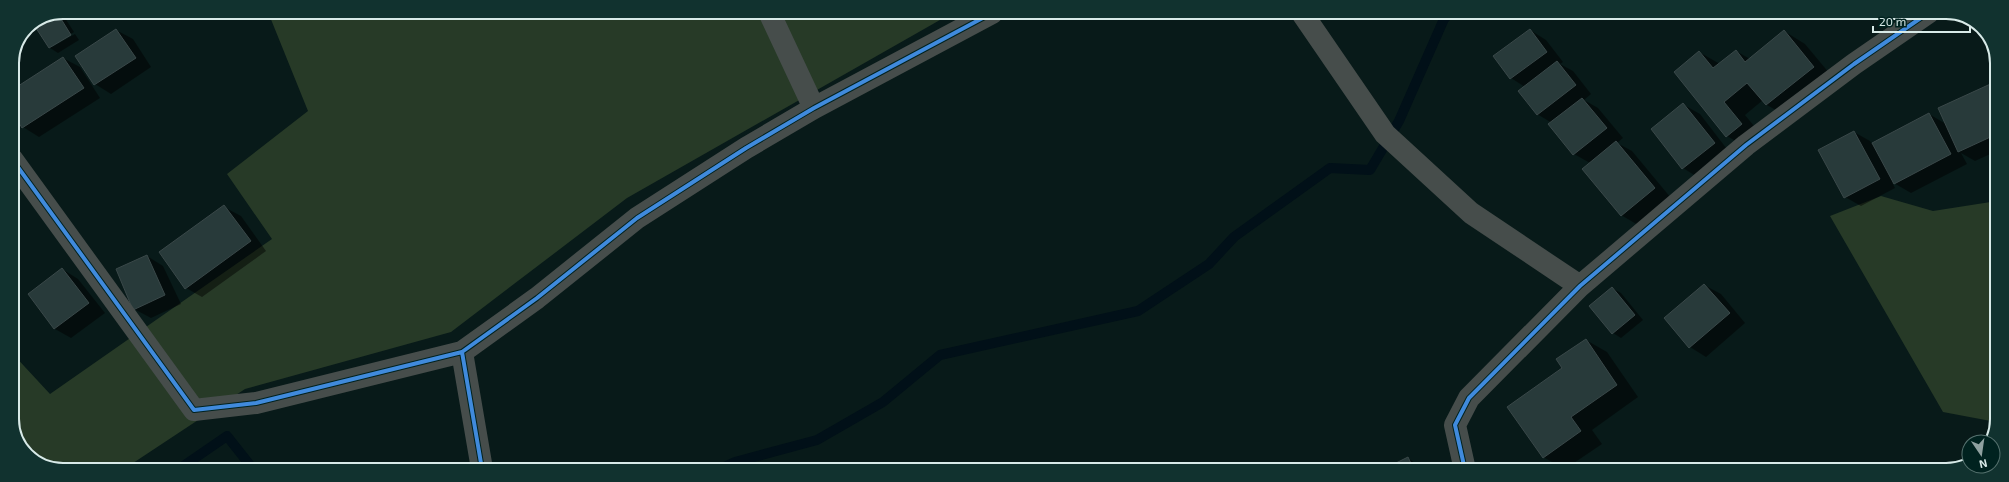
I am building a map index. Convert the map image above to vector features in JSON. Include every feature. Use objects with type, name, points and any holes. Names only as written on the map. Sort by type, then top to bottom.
[{"type":"street","points":[[772,19],[814,108]]},
{"type":"street","points":[[19,169],[194,410],[256,403],[462,352],[537,298],[637,218],[746,148],[814,108],[979,19]]},
{"type":"street","points":[[1306,19],[1385,134],[1471,214],[1580,286]]},
{"type":"street","points":[[1463,463],[1455,425],[1469,398],[1580,286],[1746,146],[1854,64],[1919,19]]},
{"type":"street","points":[[462,352],[481,463]]},
{"type":"green space","points":[[271,19],[942,19],[627,198],[451,332],[245,389],[133,463],[63,463],[46,460],[36,454],[22,436],[19,422],[19,361],[50,394],[272,239],[227,174],[308,111]]},
{"type":"green space","points":[[1881,196],[1933,211],[1990,202],[1990,421],[1943,412],[1830,216]]},
{"type":"building","points":[[61,19],[71,35],[49,48],[36,28],[46,22]]},
{"type":"building","points":[[116,29],[136,58],[94,85],[75,56]]},
{"type":"building","points":[[1530,29],[1547,52],[1510,79],[1493,56]]},
{"type":"building","points":[[1784,30],[1814,67],[1766,105],[1747,83],[1724,102],[1742,124],[1726,137],[1674,72],[1699,51],[1713,68],[1736,50],[1745,62]]},
{"type":"building","points":[[63,57],[84,88],[22,128],[19,123],[19,85]]},
{"type":"building","points":[[1557,61],[1576,85],[1537,115],[1518,91]]},
{"type":"building","points":[[1990,84],[1990,137],[1958,152],[1938,108]]},
{"type":"building","points":[[1582,98],[1607,128],[1573,155],[1548,124]]},
{"type":"building","points":[[1683,103],[1715,143],[1682,169],[1651,129]]},
{"type":"building","points":[[1929,113],[1951,154],[1894,184],[1872,143]]},
{"type":"building","points":[[1854,131],[1880,179],[1844,198],[1818,150]]},
{"type":"building","points":[[1616,141],[1655,188],[1621,216],[1582,169]]},
{"type":"building","points":[[224,205],[251,241],[185,289],[159,252]]},
{"type":"building","points":[[147,255],[165,295],[133,310],[116,269]]},
{"type":"building","points":[[62,268],[89,303],[54,329],[28,294]]},
{"type":"building","points":[[1704,284],[1730,313],[1689,348],[1664,318]]},
{"type":"building","points":[[1612,287],[1635,315],[1612,334],[1589,306]]},
{"type":"building","points":[[1586,339],[1617,385],[1571,417],[1581,431],[1543,458],[1507,407],[1562,368],[1556,359]]},
{"type":"building","points":[[1408,457],[1411,463],[1396,463]]},
{"type":"waterway","points":[[733,463],[817,440],[883,402],[940,355],[1138,311],[1209,264],[1234,237],[1330,168],[1370,170],[1399,121],[1444,19]]},
{"type":"waterway","points":[[188,463],[227,436],[248,463]]},
{"type":"cycle path","points":[[481,463],[462,352],[537,298],[637,218],[746,148],[814,108],[981,19]]},
{"type":"cycle path","points":[[1463,463],[1455,425],[1469,398],[1580,286],[1746,145],[1854,64],[1919,19]]},
{"type":"cycle path","points":[[19,169],[194,410],[256,403],[462,352]]}]
